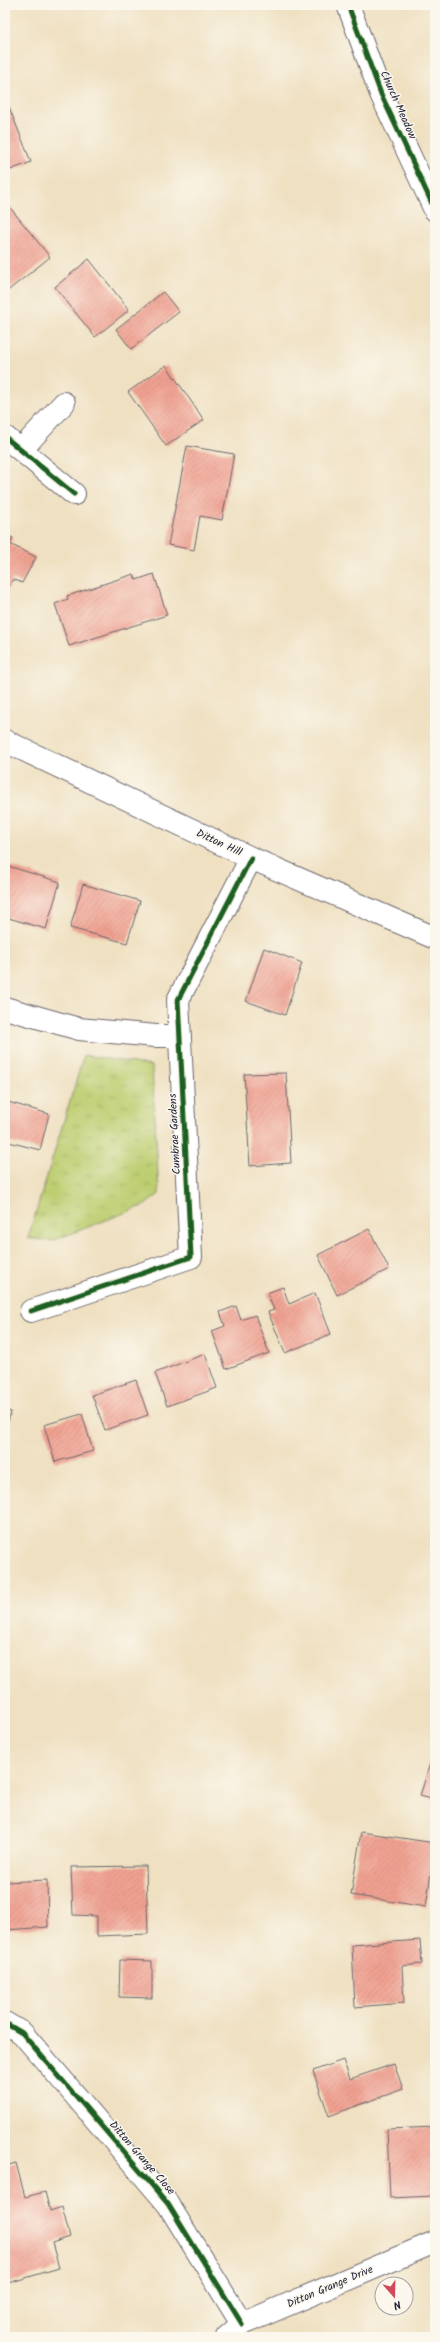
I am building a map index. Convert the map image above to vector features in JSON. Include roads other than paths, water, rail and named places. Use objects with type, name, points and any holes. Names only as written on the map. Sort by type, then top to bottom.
[{"type":"street","name":"Church Meadow","points":[[348,5],[381,94],[435,210]]},
{"type":"street","points":[[64,403],[13,443],[74,494]]},
{"type":"street","name":"Ditton Hill","points":[[5,741],[251,858],[435,938]]},
{"type":"street","name":"Cumbrae Gardens","points":[[31,1311],[191,1257],[178,1000],[251,858]]},
{"type":"street","points":[[5,1008],[79,1029],[156,1036],[180,1036]]},
{"type":"street","name":"Ditton Grange Close","points":[[5,2023],[22,2034],[168,2204],[235,2331]]},
{"type":"street","name":"Ditton Grange Drive","points":[[235,2331],[435,2242]]}]
